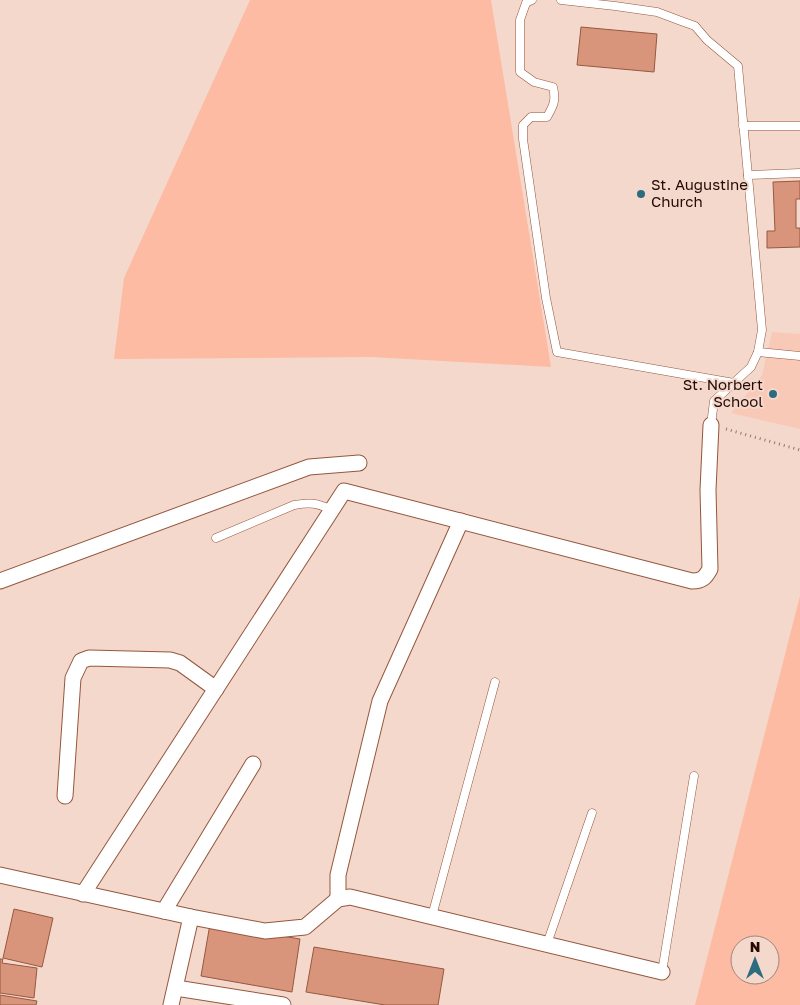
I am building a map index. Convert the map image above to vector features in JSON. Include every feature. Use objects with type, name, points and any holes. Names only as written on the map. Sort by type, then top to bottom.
[{"type":"street","points":[[83,894],[344,491],[692,581],[701,581],[710,569],[708,490],[711,425]]},
{"type":"street","points":[[0,581],[309,467],[359,463]]},
{"type":"street","points":[[338,899],[338,875],[380,701],[461,521]]},
{"type":"street","points":[[65,796],[73,678],[81,661],[89,658],[170,660],[180,663],[216,688]]},
{"type":"street","points":[[164,911],[253,764]]},
{"type":"street","points":[[0,875],[191,917],[265,931],[305,927],[338,899],[350,897],[662,972]]},
{"type":"street","points":[[171,1005],[191,917]]},
{"type":"street","points":[[176,988],[283,1005]]},
{"type":"lane","points":[[532,0],[526,3],[520,20],[520,72],[534,82],[553,87],[555,95],[554,105],[547,117],[532,117],[523,125],[523,139],[546,298],[556,352],[734,383]]},
{"type":"lane","points":[[561,0],[657,12],[695,26],[707,40],[738,66],[762,330],[758,352],[751,367],[714,401],[711,425]]},
{"type":"lane","points":[[743,126],[800,126]]},
{"type":"lane","points":[[748,176],[800,173]]},
{"type":"lane","points":[[758,352],[800,356]]},
{"type":"lane","points":[[216,538],[294,505],[318,503],[332,510]]},
{"type":"lane","points":[[432,916],[495,682]]},
{"type":"lane","points":[[662,972],[694,776]]},
{"type":"lane","points":[[547,944],[592,813]]},
{"type":"path","points":[[711,425],[800,450]]},
{"type":"shaded area","points":[[250,0],[491,0],[551,367],[371,357],[114,359],[124,278]]},
{"type":"shaded area","name":"St. Norbert School","points":[[772,332],[800,334],[800,429],[731,413],[762,375]]},
{"type":"shaded area","points":[[800,596],[800,1005],[695,1005]]},
{"type":"building","points":[[581,27],[657,34],[654,72],[577,65]]},
{"type":"building","points":[[800,181],[800,199],[796,199],[796,228],[800,228],[800,247],[767,248],[767,231],[775,231],[773,182]]},
{"type":"building","points":[[14,909],[53,918],[42,967],[3,958]]},
{"type":"building","points":[[210,924],[300,939],[292,992],[201,976]]},
{"type":"building","points":[[314,947],[444,969],[438,1005],[385,1005],[306,992]]},
{"type":"building","points":[[0,959],[3,959],[2,963],[37,968],[34,998],[0,993]]},
{"type":"building","points":[[0,995],[37,1001],[36,1005],[0,1005]]},
{"type":"place","name":"St. Augustine Church","points":[[641,194]]},
{"type":"place","name":"St. Norbert School","points":[[773,394]]}]
